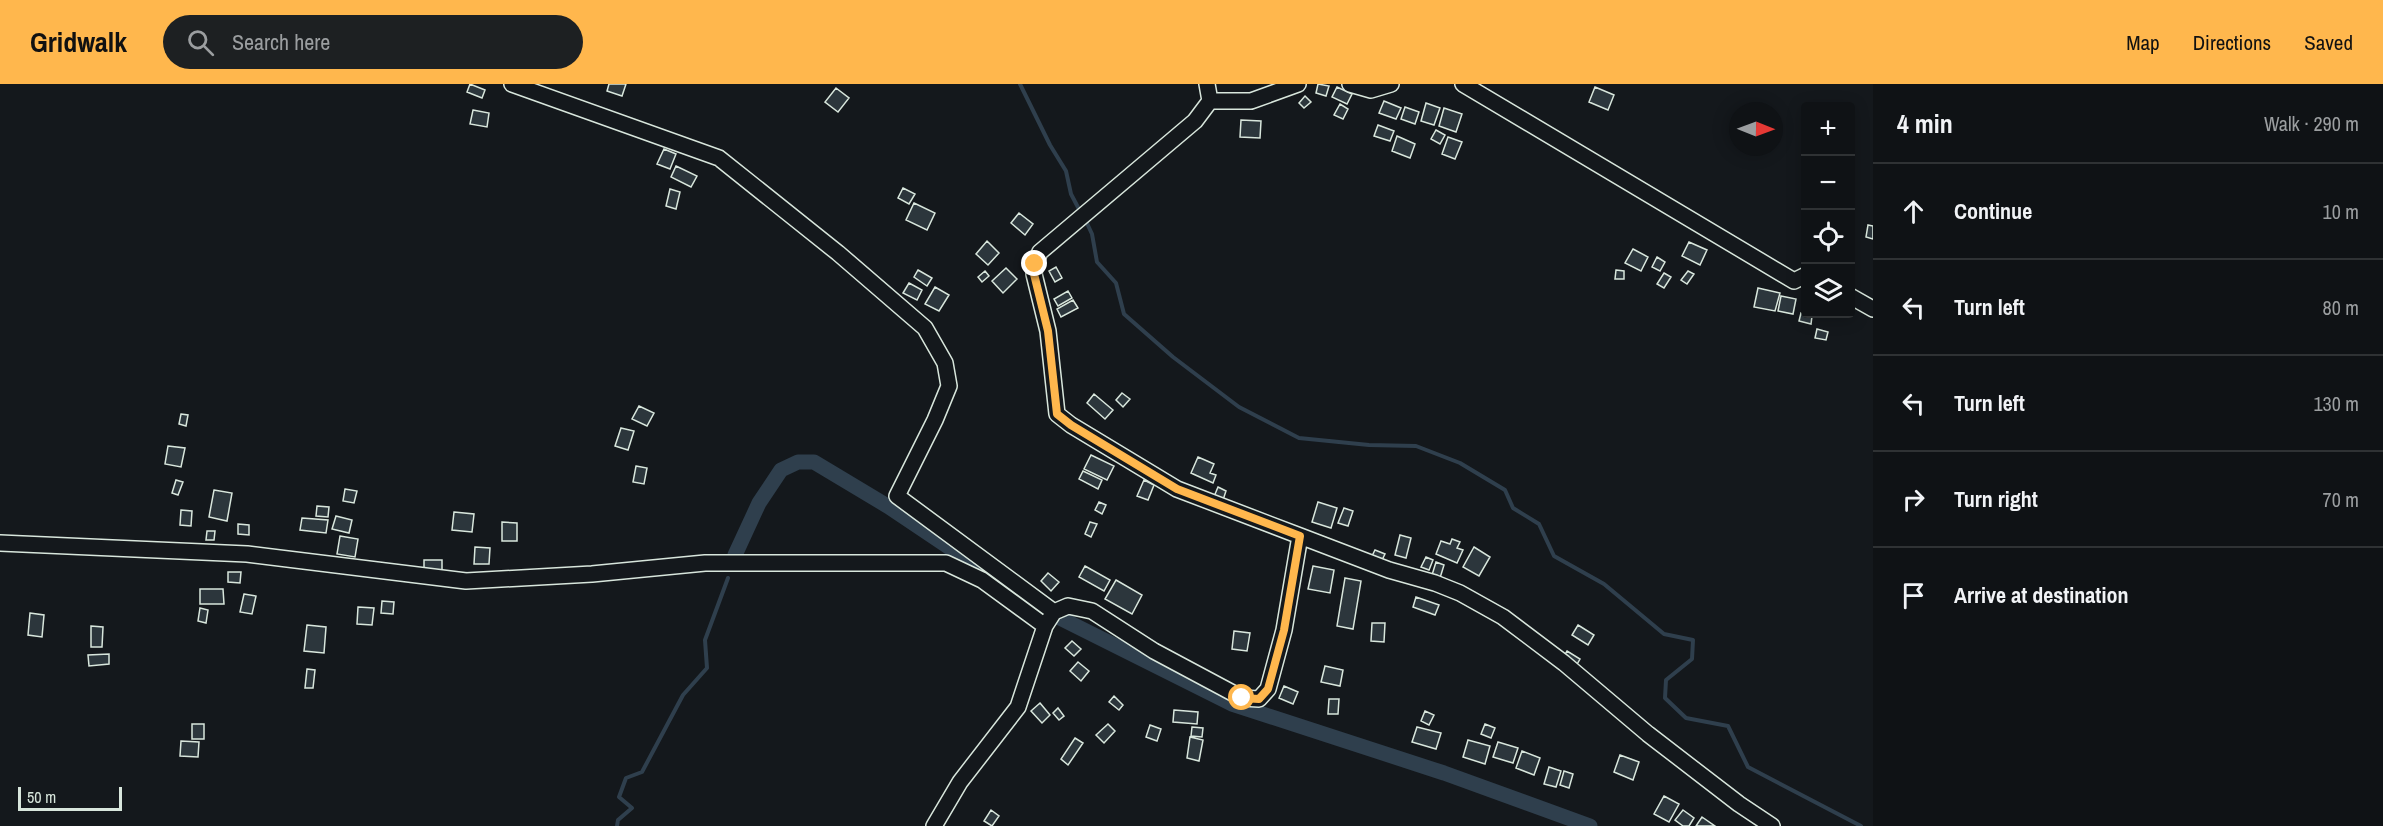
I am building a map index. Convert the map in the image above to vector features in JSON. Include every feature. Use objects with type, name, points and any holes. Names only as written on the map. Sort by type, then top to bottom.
[{"type":"street","points":[[512,84],[719,158],[838,253],[925,328],[945,363],[949,386],[935,420],[897,496],[1054,612]]},
{"type":"street","points":[[1207,84],[1210,101],[1195,121],[1040,252],[1034,274],[1048,331],[1057,414],[1071,425],[1177,489],[1389,570],[1435,583],[1460,593],[1503,617],[1564,663],[1739,804],[1772,826]]},
{"type":"street","points":[[1210,101],[1251,100],[1298,84]]},
{"type":"street","points":[[1350,84],[1371,90],[1391,84]]},
{"type":"street","points":[[1463,84],[1794,281],[1801,278]]},
{"type":"street","points":[[1855,298],[1873,309]]},
{"type":"street","points":[[934,826],[960,782],[1018,707],[1045,626],[1054,612],[1068,606],[1092,611],[1154,651],[1242,698],[1259,699],[1268,689],[1284,630],[1300,536]]},
{"type":"street","points":[[0,543],[247,554],[466,581],[592,574],[705,563],[946,563],[982,580],[1045,626]]},
{"type":"building","points":[[470,84],[485,90],[482,98],[467,92]]},
{"type":"building","points":[[609,84],[626,84],[622,96],[607,91]]},
{"type":"building","points":[[1318,84],[1329,86],[1326,96],[1316,93]]},
{"type":"building","points":[[1337,87],[1352,94],[1347,104],[1332,97]]},
{"type":"building","points":[[1595,87],[1614,95],[1608,110],[1589,102]]},
{"type":"building","points":[[836,88],[849,98],[838,112],[825,102]]},
{"type":"building","points":[[1305,96],[1311,102],[1304,108],[1299,103]]},
{"type":"building","points":[[1384,101],[1401,108],[1396,119],[1379,113]]},
{"type":"building","points":[[1426,103],[1440,108],[1434,125],[1421,121]]},
{"type":"building","points":[[1340,104],[1348,109],[1343,119],[1334,115]]},
{"type":"building","points":[[1405,107],[1419,112],[1415,124],[1401,119]]},
{"type":"building","points":[[1444,108],[1462,114],[1456,132],[1439,126]]},
{"type":"building","points":[[473,110],[489,113],[487,127],[470,124]]},
{"type":"building","points":[[1241,120],[1261,121],[1260,138],[1240,137]]},
{"type":"building","points":[[1378,125],[1394,131],[1390,141],[1374,136]]},
{"type":"building","points":[[1436,130],[1445,135],[1440,144],[1431,139]]},
{"type":"building","points":[[1397,136],[1415,144],[1410,158],[1392,151]]},
{"type":"building","points":[[1448,137],[1462,142],[1455,159],[1442,154]]},
{"type":"building","points":[[664,149],[676,154],[670,169],[657,164]]},
{"type":"building","points":[[676,166],[697,176],[691,187],[671,177]]},
{"type":"building","points":[[903,188],[915,194],[909,204],[898,198]]},
{"type":"building","points":[[670,189],[680,192],[676,209],[666,206]]},
{"type":"building","points":[[914,203],[935,213],[927,230],[906,220]]},
{"type":"building","points":[[1019,213],[1033,224],[1025,235],[1011,223]]},
{"type":"building","points":[[1868,225],[1873,226],[1873,239],[1866,237]]},
{"type":"building","points":[[987,241],[999,253],[988,265],[976,254]]},
{"type":"building","points":[[1689,242],[1707,250],[1700,265],[1682,256]]},
{"type":"building","points":[[1633,249],[1648,257],[1641,271],[1625,263]]},
{"type":"building","points":[[1657,257],[1665,262],[1660,271],[1652,267]]},
{"type":"building","points":[[1056,267],[1062,278],[1055,282],[1049,271]]},
{"type":"building","points":[[1006,268],[1017,279],[1003,293],[992,281]]},
{"type":"building","points":[[918,270],[932,278],[927,286],[914,277]]},
{"type":"building","points":[[1616,270],[1624,271],[1624,279],[1615,279]]},
{"type":"building","points":[[985,271],[989,276],[982,282],[978,277]]},
{"type":"building","points":[[1688,271],[1694,274],[1687,284],[1681,280]]},
{"type":"building","points":[[1664,273],[1671,277],[1664,288],[1657,284]]},
{"type":"building","points":[[909,283],[922,290],[917,300],[903,293]]},
{"type":"building","points":[[935,287],[949,295],[939,311],[925,304]]},
{"type":"building","points":[[1758,288],[1780,293],[1775,311],[1754,307]]},
{"type":"building","points":[[1068,291],[1072,298],[1058,306],[1054,299]]},
{"type":"building","points":[[1781,296],[1796,299],[1793,314],[1778,311]]},
{"type":"building","points":[[1073,300],[1078,308],[1061,317],[1057,309]]},
{"type":"building","points":[[1801,313],[1801,318],[1812,318],[1811,324],[1799,321]]},
{"type":"building","points":[[1817,329],[1828,332],[1826,340],[1815,338]]},
{"type":"building","points":[[1122,393],[1130,399],[1123,407],[1116,400]]},
{"type":"building","points":[[1094,394],[1113,410],[1105,419],[1087,403]]},
{"type":"building","points":[[639,406],[654,413],[647,426],[632,419]]},
{"type":"building","points":[[181,414],[188,415],[186,426],[179,424]]},
{"type":"building","points":[[621,428],[634,431],[628,450],[615,446]]},
{"type":"building","points":[[168,446],[185,448],[181,467],[165,464]]},
{"type":"building","points":[[1091,455],[1114,466],[1107,480],[1084,469]]},
{"type":"building","points":[[1198,457],[1214,464],[1210,473],[1216,475],[1213,483],[1191,473]]},
{"type":"building","points":[[636,466],[647,468],[644,484],[633,482]]},
{"type":"building","points":[[1083,471],[1102,480],[1098,489],[1079,479]]},
{"type":"building","points":[[176,480],[183,482],[178,495],[172,493]]},
{"type":"building","points":[[1144,480],[1154,485],[1148,500],[1137,496]]},
{"type":"building","points":[[1218,487],[1226,491],[1222,503],[1213,499]]},
{"type":"building","points":[[345,489],[357,491],[354,503],[343,501]]},
{"type":"building","points":[[214,490],[232,493],[227,521],[209,517]]},
{"type":"building","points":[[1099,502],[1106,505],[1102,514],[1095,510]]},
{"type":"building","points":[[1318,502],[1337,508],[1331,528],[1312,522]]},
{"type":"building","points":[[317,506],[329,507],[328,517],[316,516]]},
{"type":"building","points":[[1344,508],[1353,511],[1348,526],[1338,523]]},
{"type":"building","points":[[181,510],[192,511],[191,526],[180,525]]},
{"type":"building","points":[[454,512],[474,514],[472,532],[452,530]]},
{"type":"building","points":[[336,516],[352,520],[349,533],[332,529]]},
{"type":"building","points":[[302,518],[328,520],[326,533],[300,530]]},
{"type":"building","points":[[502,522],[517,523],[517,541],[502,541]]},
{"type":"building","points":[[1090,522],[1097,524],[1091,537],[1085,534]]},
{"type":"building","points":[[238,524],[249,525],[249,535],[238,534]]},
{"type":"building","points":[[207,531],[215,531],[214,540],[206,540]]},
{"type":"building","points":[[1400,535],[1411,538],[1406,558],[1395,555]]},
{"type":"building","points":[[340,536],[358,539],[355,557],[337,554]]},
{"type":"building","points":[[1452,539],[1460,542],[1457,548],[1463,550],[1457,563],[1436,554],[1441,541],[1450,544]]},
{"type":"building","points":[[475,547],[490,548],[489,564],[474,564]]},
{"type":"building","points":[[1474,547],[1490,557],[1479,576],[1463,567]]},
{"type":"building","points":[[1375,550],[1385,554],[1382,560],[1372,556]]},
{"type":"building","points":[[1426,557],[1433,560],[1429,570],[1421,567]]},
{"type":"building","points":[[424,560],[442,560],[442,572],[424,572]]},
{"type":"building","points":[[1436,562],[1444,565],[1440,578],[1432,575]]},
{"type":"building","points":[[1085,566],[1110,580],[1104,591],[1079,577]]},
{"type":"building","points":[[1313,566],[1334,570],[1330,593],[1308,589]]},
{"type":"building","points":[[228,572],[241,572],[240,583],[228,582]]},
{"type":"building","points":[[1048,573],[1059,582],[1051,591],[1041,581]]},
{"type":"building","points":[[1345,578],[1361,581],[1353,629],[1337,626]]},
{"type":"building","points":[[1116,580],[1142,595],[1132,614],[1105,599]]},
{"type":"building","points":[[200,589],[223,589],[224,604],[200,604]]},
{"type":"building","points":[[244,594],[256,596],[252,614],[240,612]]},
{"type":"building","points":[[1416,597],[1439,605],[1435,615],[1413,607]]},
{"type":"building","points":[[382,601],[394,602],[393,614],[381,613]]},
{"type":"building","points":[[358,607],[374,608],[372,625],[357,624]]},
{"type":"building","points":[[200,608],[208,610],[206,623],[198,621]]},
{"type":"building","points":[[30,613],[44,615],[42,637],[28,635]]},
{"type":"building","points":[[1372,623],[1385,623],[1384,642],[1371,641]]},
{"type":"building","points":[[307,625],[326,627],[324,653],[304,651]]},
{"type":"building","points":[[1578,625],[1594,635],[1588,645],[1572,635]]},
{"type":"building","points":[[91,626],[103,627],[102,647],[91,647]]},
{"type":"building","points":[[1234,631],[1250,633],[1247,651],[1232,649]]},
{"type":"building","points":[[1072,641],[1081,649],[1074,656],[1065,648]]},
{"type":"building","points":[[1567,651],[1580,659],[1576,666],[1563,658]]},
{"type":"building","points":[[109,654],[109,664],[89,666],[88,655]]},
{"type":"building","points":[[1078,662],[1089,671],[1081,681],[1070,671]]},
{"type":"building","points":[[1325,666],[1343,670],[1340,686],[1321,682]]},
{"type":"building","points":[[307,669],[315,670],[313,688],[305,688]]},
{"type":"building","points":[[1284,686],[1298,692],[1293,704],[1279,698]]},
{"type":"building","points":[[1114,696],[1123,705],[1119,710],[1109,702]]},
{"type":"building","points":[[1329,699],[1339,699],[1338,714],[1328,714]]},
{"type":"building","points":[[1040,703],[1050,715],[1042,723],[1031,711]]},
{"type":"building","points":[[1058,708],[1064,716],[1059,720],[1053,713]]},
{"type":"building","points":[[1174,710],[1198,712],[1197,724],[1173,722]]},
{"type":"building","points":[[1425,711],[1434,715],[1429,725],[1421,721]]},
{"type":"building","points":[[192,724],[204,724],[204,739],[192,739]]},
{"type":"building","points":[[1108,724],[1115,731],[1104,743],[1096,735]]},
{"type":"building","points":[[1485,724],[1495,728],[1491,738],[1481,734]]},
{"type":"building","points":[[1150,725],[1161,729],[1157,741],[1146,737]]},
{"type":"building","points":[[1192,727],[1203,728],[1202,737],[1191,736]]},
{"type":"building","points":[[1417,727],[1441,733],[1436,749],[1412,742]]},
{"type":"building","points":[[1190,737],[1203,740],[1199,761],[1187,758]]},
{"type":"building","points":[[1075,738],[1083,743],[1068,765],[1061,759]]},
{"type":"building","points":[[1468,740],[1490,746],[1485,764],[1463,757]]},
{"type":"building","points":[[181,741],[199,742],[198,757],[180,756]]},
{"type":"building","points":[[1498,742],[1518,748],[1513,763],[1493,757]]},
{"type":"building","points":[[1522,751],[1540,758],[1534,775],[1516,768]]},
{"type":"building","points":[[1620,755],[1639,762],[1633,780],[1614,772]]},
{"type":"building","points":[[1549,767],[1561,771],[1556,787],[1544,784]]},
{"type":"building","points":[[1564,771],[1573,774],[1569,788],[1560,785]]},
{"type":"building","points":[[1664,796],[1679,804],[1669,822],[1654,814]]},
{"type":"building","points":[[991,810],[999,816],[992,826],[984,821]]},
{"type":"building","points":[[1683,810],[1694,818],[1689,826],[1683,826],[1675,820]]},
{"type":"building","points":[[1702,817],[1715,826],[1696,826]]},
{"type":"waterway","points":[[1020,84],[1050,145],[1066,171],[1071,194],[1081,213]]},
{"type":"waterway","points":[[1085,219],[1092,234],[1097,262],[1116,283],[1124,314],[1173,357],[1239,407],[1299,438],[1369,445],[1416,446],[1460,463],[1505,490],[1513,508],[1539,524],[1554,556],[1604,584],[1664,634],[1693,640],[1692,659],[1666,680],[1665,698],[1686,718],[1728,726],[1748,767],[1861,826]]},
{"type":"waterway","points":[[735,555],[759,503],[781,470],[798,462],[814,462],[889,507],[1017,593]]},
{"type":"waterway","points":[[617,826],[618,820],[632,808],[619,797],[626,778],[642,772],[683,695],[707,668],[705,640],[728,578]]},
{"type":"waterway","points":[[1042,609],[1232,704],[1444,773],[1590,826]]},
{"type":"route","points":[[1035,264],[1034,274],[1048,331],[1057,414],[1071,425],[1177,489],[1300,536],[1284,630],[1268,689],[1259,699],[1242,698]]}]
